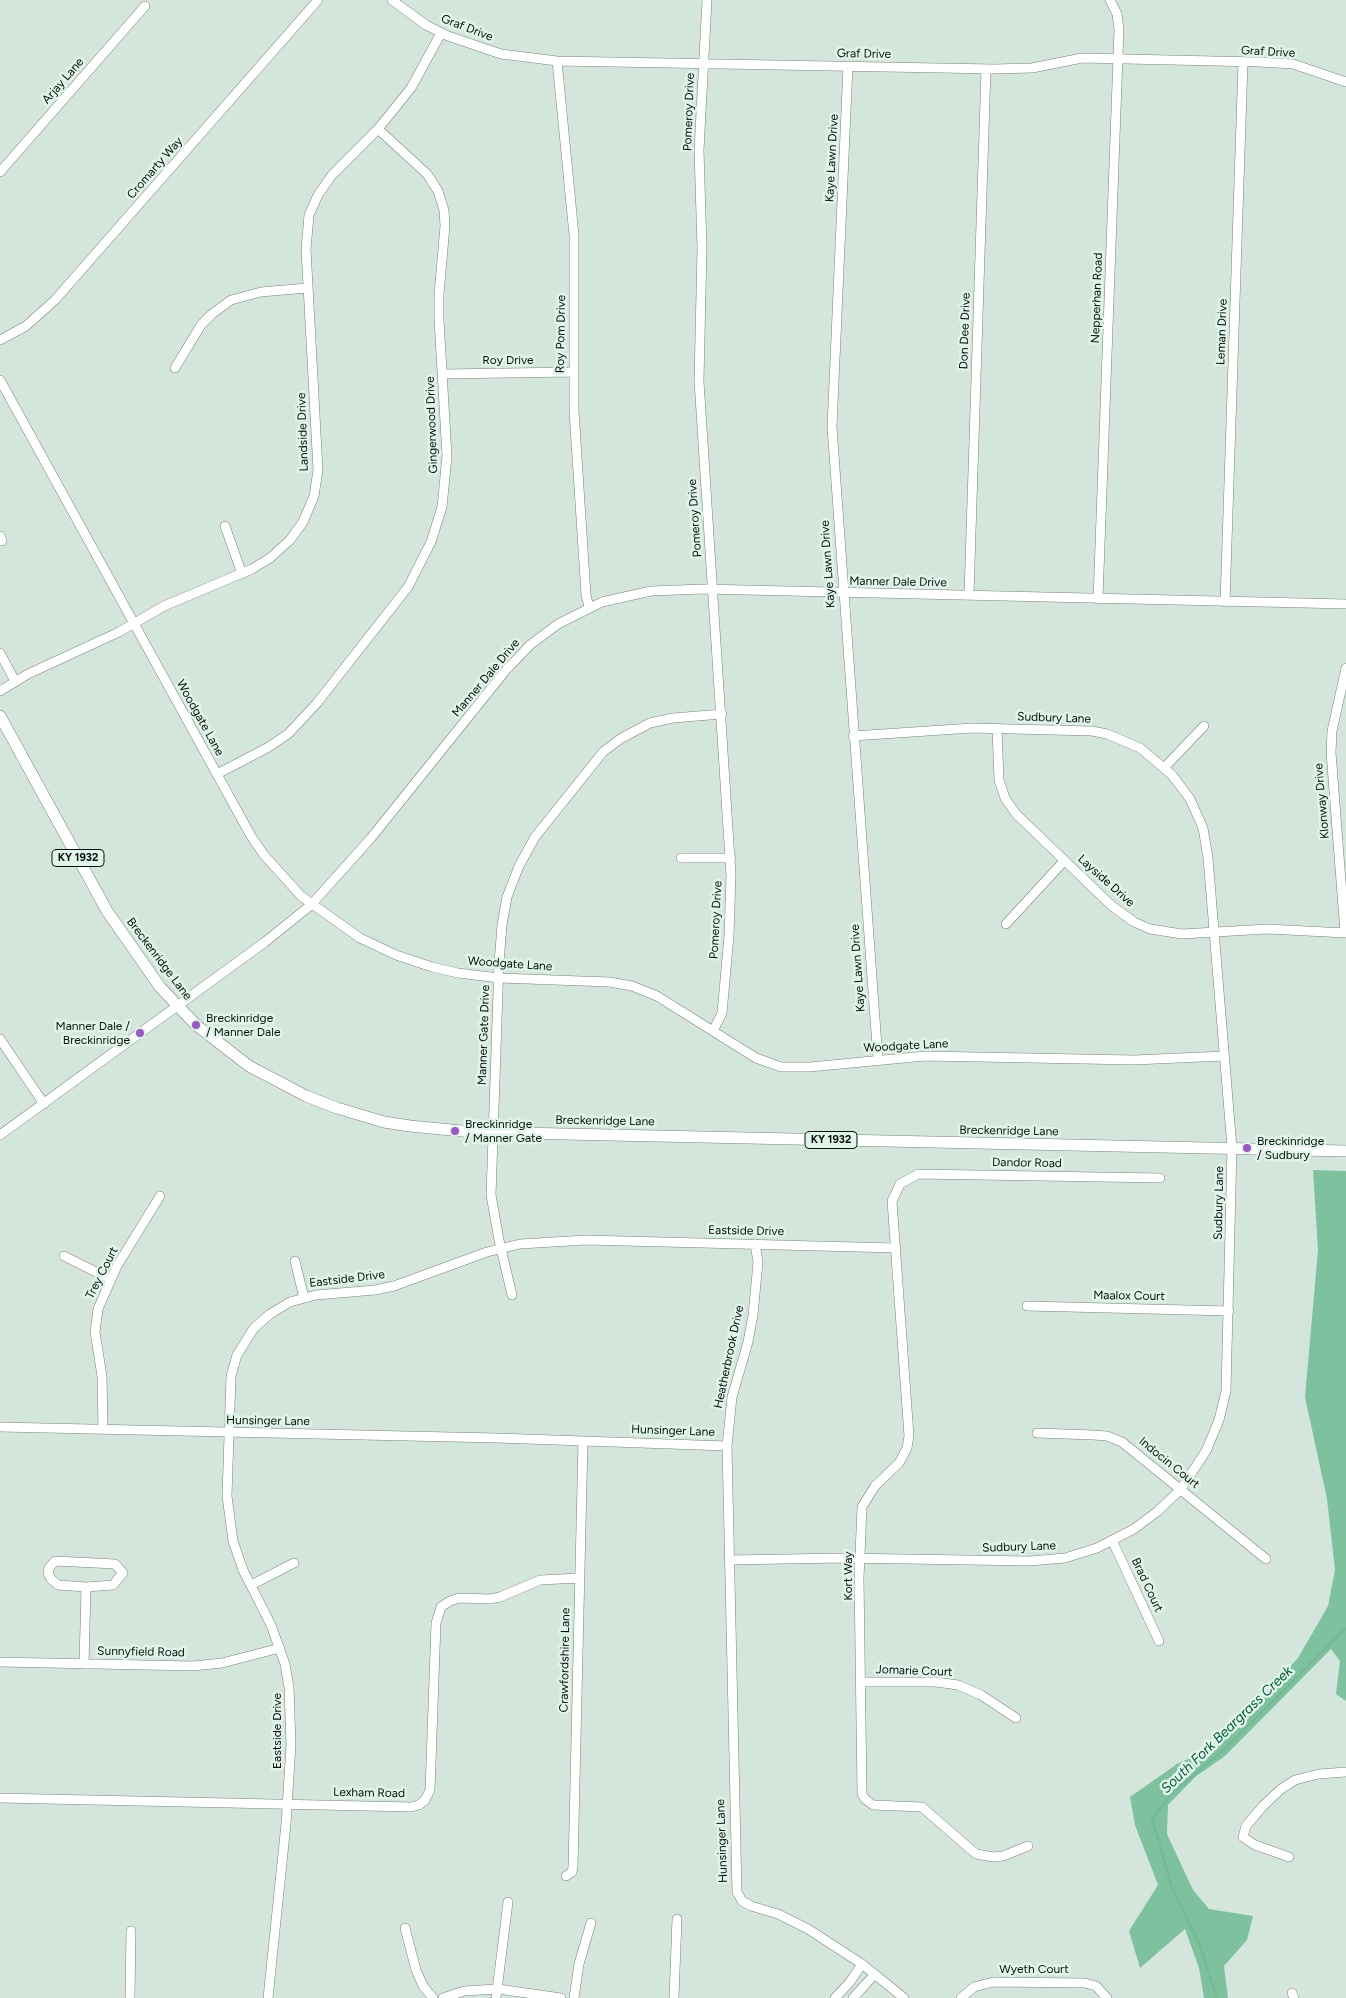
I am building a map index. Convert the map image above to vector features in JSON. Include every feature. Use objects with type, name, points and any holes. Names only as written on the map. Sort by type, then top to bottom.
[{"type":"main road","name":"Breckenridge Lane","points":[[0,716],[111,917],[160,987],[176,1005],[196,1025],[249,1066],[306,1096],[384,1122],[440,1130],[493,1132],[1346,1151]]},
{"type":"street","name":"Cromarty Way","points":[[0,340],[26,326],[55,300],[318,0]]},
{"type":"street","name":"Graf Drive","points":[[392,0],[440,33],[501,54],[557,61],[986,69],[1032,68],[1082,58],[1243,62],[1293,64],[1346,82]]},
{"type":"street","name":"Pomeroy Drive","points":[[707,0],[700,150],[702,248],[699,381],[731,858],[729,936],[723,1003],[722,1013],[714,1031]]},
{"type":"street","name":"Nepperhan Road","points":[[1098,599],[1119,20],[1110,0]]},
{"type":"street","name":"Arjay Lane","points":[[0,172],[145,6]]},
{"type":"street","name":"Landside Drive","points":[[0,691],[15,681],[134,623],[164,606],[242,574],[270,558],[290,540],[303,522],[314,496],[318,455],[306,232],[313,205],[332,175],[378,129],[411,88],[440,33]]},
{"type":"street","name":"Roy Pom Drive","points":[[557,61],[574,235],[573,372],[581,522],[589,607]]},
{"type":"street","name":"Leman Drive","points":[[1225,602],[1243,62]]},
{"type":"street","name":"Kaye Lawn Drive","points":[[848,66],[832,427],[842,593],[878,1060]]},
{"type":"street","name":"Don Dee Drive","points":[[969,594],[986,69]]},
{"type":"street","name":"Gingerwood Drive","points":[[217,774],[267,748],[288,734],[305,718],[390,611],[419,568],[432,542],[442,507],[446,476],[439,294],[445,226],[441,200],[427,174],[378,129]]},
{"type":"street","points":[[175,368],[201,325],[231,300],[261,292],[308,288]]},
{"type":"street","name":"Roy Drive","points":[[442,374],[573,372]]},
{"type":"street","name":"Woodgate Lane","points":[[0,380],[217,774],[264,855],[311,905],[360,938],[396,955],[432,967],[499,978],[590,981],[632,986],[657,996],[756,1058],[782,1066],[810,1066],[925,1056],[1134,1060],[1224,1056]]},
{"type":"street","points":[[225,526],[242,574]]},
{"type":"street","name":"Manner Dale Drive","points":[[0,1135],[176,1005],[266,942],[311,905],[365,845],[506,670],[530,645],[558,624],[589,607],[619,597],[650,591],[713,590],[969,594],[1098,599],[1346,604]]},
{"type":"street","points":[[0,653],[15,681]]},
{"type":"street","name":"Klonway Drive","points":[[1346,668],[1331,747],[1346,933]]},
{"type":"street","name":"Manner Gate Drive","points":[[512,1294],[491,1195],[499,978],[502,925],[507,897],[519,866],[535,837],[594,762],[620,739],[650,723],[668,719],[722,714]]},
{"type":"street","points":[[1164,768],[1204,726]]},
{"type":"street","name":"Sudbury Lane","points":[[729,1560],[1044,1561],[1080,1554],[1112,1540],[1140,1524],[1181,1489],[1206,1451],[1219,1420],[1228,1376],[1232,1148],[1208,858],[1203,828],[1190,799],[1164,768],[1140,748],[1107,734],[1077,730],[997,728],[938,729],[853,736]]},
{"type":"street","name":"Layside Drive","points":[[997,728],[997,770],[1005,798],[1016,814],[1112,906],[1140,925],[1166,933],[1267,929],[1346,933]]},
{"type":"street","points":[[681,858],[731,858]]},
{"type":"street","points":[[1006,924],[1064,861]]},
{"type":"street","points":[[0,1039],[44,1104]]},
{"type":"street","name":"Dandor Road","points":[[898,1186],[912,1175],[926,1173],[1160,1178]]},
{"type":"street","name":"Kort Way","points":[[898,1186],[892,1201],[909,1441],[898,1463],[875,1486],[864,1501],[861,1518],[862,1794],[873,1805],[922,1807],[976,1854],[993,1857],[1003,1856],[1028,1846]]},
{"type":"street","name":"Trey Court","points":[[103,1429],[102,1376],[95,1326],[101,1298],[110,1279],[160,1196]]},
{"type":"street","name":"Eastside Drive","points":[[268,1998],[283,1869],[291,1712],[287,1672],[280,1648],[237,1554],[229,1527],[227,1496],[231,1376],[242,1345],[254,1328],[270,1314],[290,1302],[316,1295],[375,1290],[394,1286],[463,1260],[520,1244],[553,1240],[895,1248]]},
{"type":"street","name":"Heatherbrook Drive","points":[[727,1446],[732,1397],[748,1342],[753,1315],[758,1262],[755,1244]]},
{"type":"street","points":[[64,1256],[110,1279]]},
{"type":"street","points":[[295,1261],[304,1298]]},
{"type":"street","name":"Maalox Court","points":[[1027,1306],[1230,1311]]},
{"type":"street","name":"Hunsinger Lane","points":[[0,1427],[727,1446],[737,1892],[742,1902],[795,1921],[862,1964],[904,1998]]},
{"type":"street","name":"Indocin Court","points":[[1037,1433],[1094,1435],[1114,1438],[1130,1448],[1266,1560]]},
{"type":"street","name":"Crawfordshire Lane","points":[[566,1876],[572,1872],[573,1867],[583,1441]]},
{"type":"street","name":"Brad Court","points":[[1112,1540],[1159,1641]]},
{"type":"street","points":[[55,1561],[115,1564],[123,1573],[113,1586],[86,1587],[58,1585],[51,1580],[49,1568],[55,1561]]},
{"type":"street","points":[[251,1585],[294,1563]]},
{"type":"street","name":"Lexham Road","points":[[0,1798],[411,1807],[419,1805],[427,1797],[431,1783],[436,1624],[441,1607],[459,1598],[490,1599],[500,1597],[540,1580],[580,1578]]},
{"type":"street","points":[[84,1664],[86,1587]]},
{"type":"street","name":"Sunnyfield Road","points":[[0,1662],[202,1665],[247,1658],[280,1648]]},
{"type":"street","name":"Jomarie Court","points":[[862,1682],[936,1682],[958,1685],[981,1695],[1016,1718]]},
{"type":"street","points":[[1289,1857],[1255,1845],[1242,1837],[1246,1826],[1269,1800],[1295,1780],[1319,1774],[1346,1772]]},
{"type":"street","points":[[497,1993],[508,1902]]},
{"type":"street","points":[[674,1998],[677,1918]]},
{"type":"street","points":[[574,1998],[579,1964],[592,1923]]},
{"type":"street","points":[[405,1928],[416,1970],[423,1986],[433,1998]]},
{"type":"street","points":[[130,1998],[131,1931]]},
{"type":"street","points":[[835,1998],[850,1982],[862,1964]]},
{"type":"street","points":[[853,1998],[875,1974]]},
{"type":"street","name":"Wyeth Court","points":[[961,1998],[974,1987],[993,1982],[1085,1983],[1096,1986],[1107,1998]]},
{"type":"street","points":[[443,1998],[464,1991],[561,1998]]},
{"type":"green space","points":[[1313,1170],[1346,1171],[1346,1701],[1336,1694],[1340,1661],[1331,1649],[1225,1756],[1195,1777],[1168,1805],[1167,1834],[1193,1890],[1209,1909],[1253,1916],[1247,1940],[1224,1966],[1228,1998],[1204,1998],[1199,1968],[1185,1929],[1140,1968],[1129,1931],[1158,1885],[1135,1825],[1130,1797],[1177,1764],[1215,1747],[1298,1658],[1328,1606],[1335,1570],[1327,1499],[1305,1397],[1318,1250]]},
{"type":"waterway","name":"South Fork Beargrass Creek","points":[[1217,1998],[1200,1946],[1172,1887],[1152,1819],[1171,1794],[1225,1749],[1346,1628]]},
{"type":"place","name":"Breckinridge / Manner Dale","points":[[196,1025]]},
{"type":"place","name":"Manner Dale / Breckinridge","points":[[140,1033]]},
{"type":"place","name":"Breckinridge / Manner Gate","points":[[455,1131]]},
{"type":"place","name":"Breckinridge / Sudbury","points":[[1247,1148]]}]
